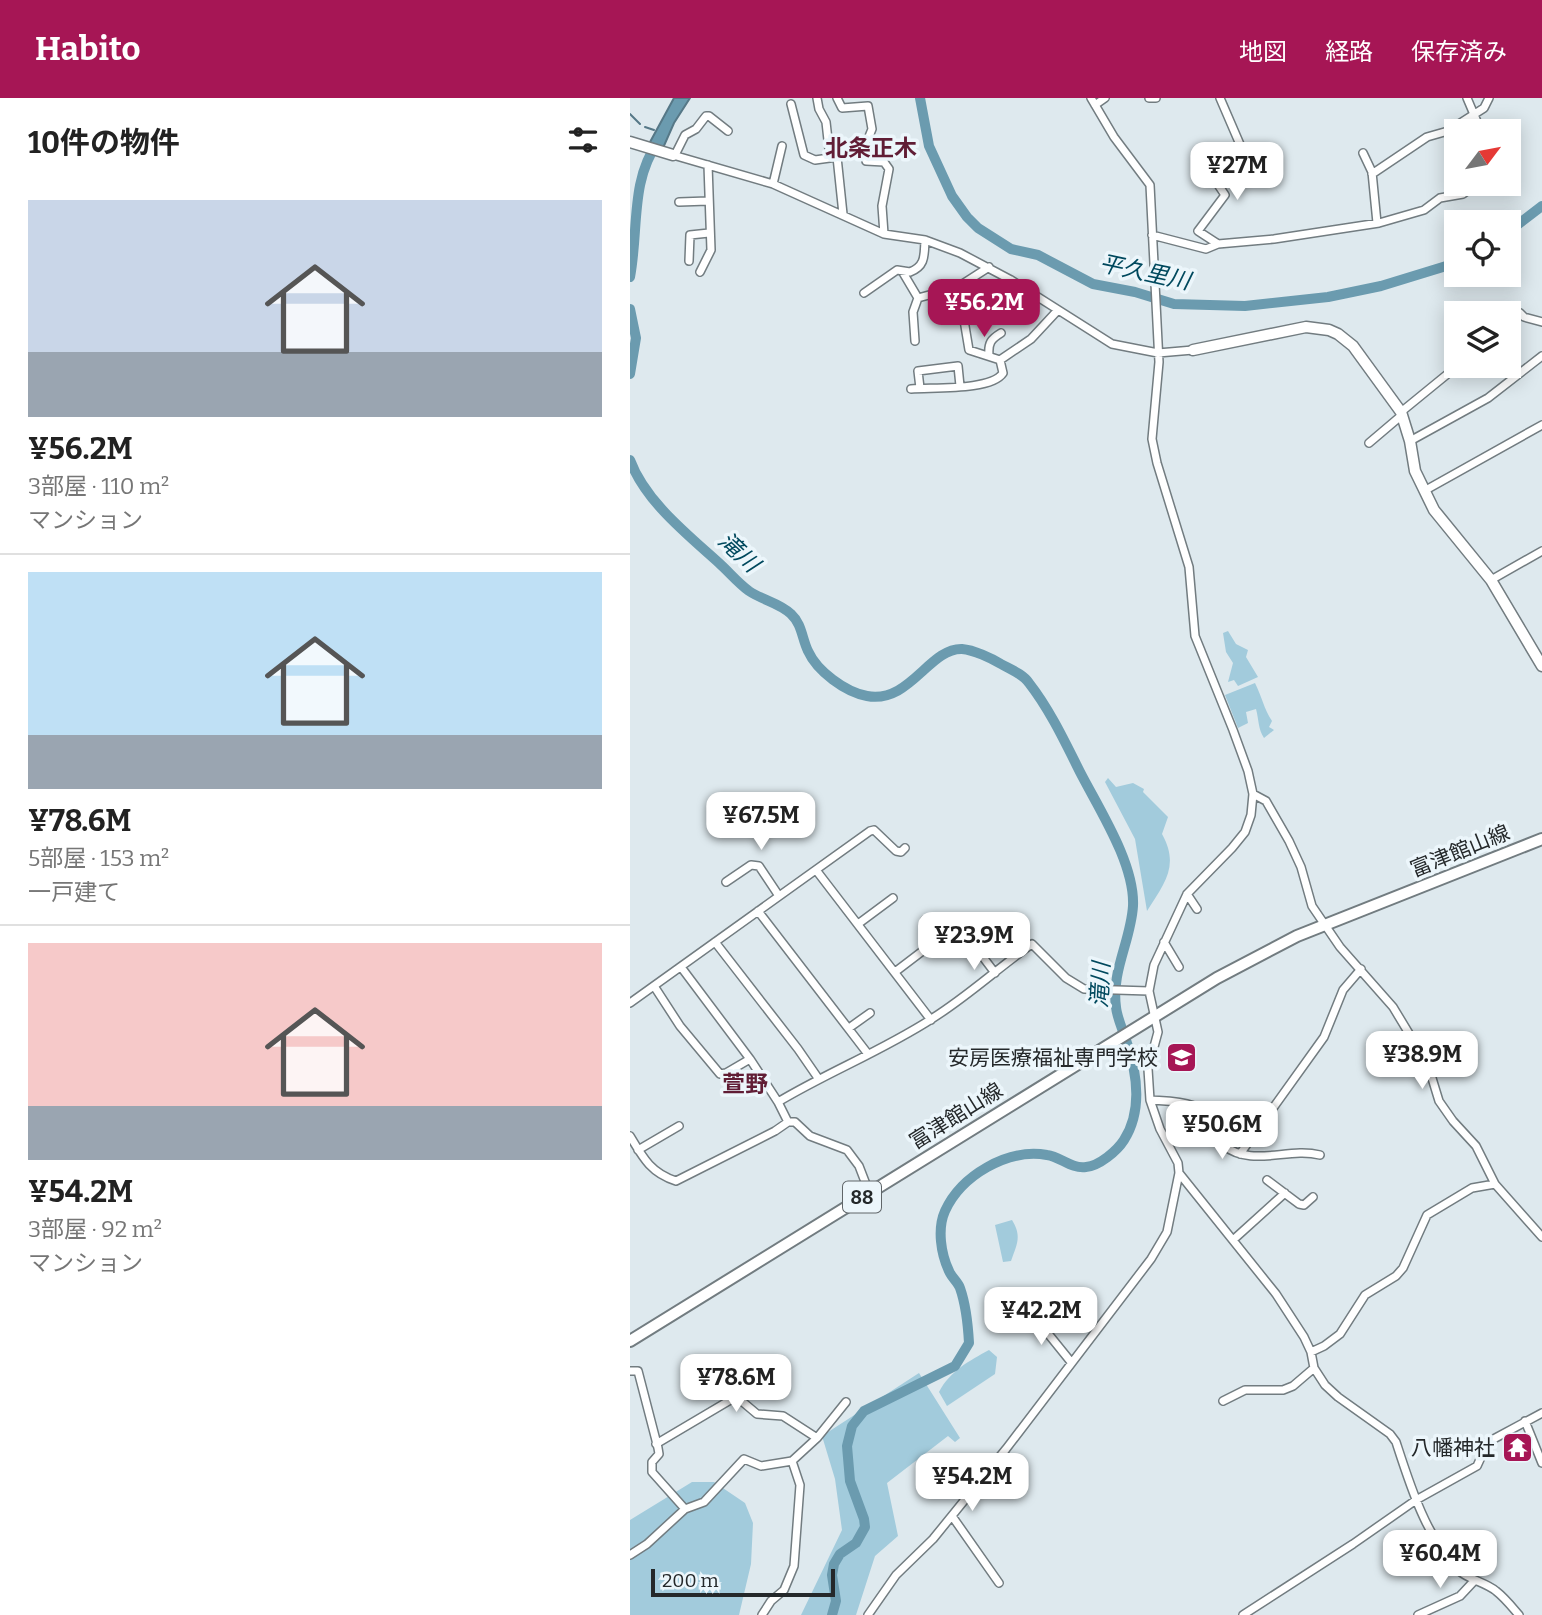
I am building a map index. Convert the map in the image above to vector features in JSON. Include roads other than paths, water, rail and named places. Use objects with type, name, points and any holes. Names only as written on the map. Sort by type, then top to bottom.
[{"type":"main road","name":"富津館山線","points":[[630,1341],[1156,1015],[1265,952],[1325,925],[1542,839]]},
{"type":"street","points":[[817,98],[834,157],[843,214]]},
{"type":"street","points":[[791,104],[804,155],[815,160],[834,157],[871,135],[868,106],[842,108],[837,98]]},
{"type":"street","points":[[868,1615],[896,1575],[952,1516],[1071,1363],[1167,1232],[1179,1173],[1178,1163],[1160,1129],[1150,1100],[1148,1069],[1157,1039],[1156,1015],[1149,991],[1154,965],[1187,894],[1245,832],[1251,815],[1253,794],[1248,771],[1195,636],[1189,567],[1157,463],[1152,427],[1159,382],[1150,185],[1114,137],[1093,101],[1105,98]]},
{"type":"street","points":[[1149,98],[1156,98]]},
{"type":"street","points":[[1218,244],[1198,231],[1225,195],[1219,186],[1223,174],[1248,163],[1220,98]]},
{"type":"street","points":[[1466,98],[1476,119]]},
{"type":"street","points":[[1372,174],[1427,137],[1448,131],[1474,115],[1484,108],[1489,98]]},
{"type":"street","points":[[674,155],[685,135],[696,130],[706,116],[728,131]]},
{"type":"street","points":[[632,142],[773,184],[884,234],[925,240],[989,267],[1112,344],[1158,353],[1193,350],[1306,327],[1338,334],[1353,346],[1401,413],[1410,441],[1415,471],[1424,491],[1442,521],[1491,580],[1542,666]]},
{"type":"street","points":[[862,142],[866,161],[884,162],[889,169],[882,206],[884,234]]},
{"type":"street","points":[[773,184],[782,146]]},
{"type":"street","points":[[1363,153],[1372,174],[1377,223]]},
{"type":"street","points":[[700,272],[711,250],[708,164]]},
{"type":"street","points":[[1152,235],[1206,249],[1218,244],[1298,236],[1377,223],[1424,209],[1440,198],[1452,196]]},
{"type":"street","points":[[679,202],[708,201]]},
{"type":"street","points":[[689,261],[690,235],[709,233]]},
{"type":"street","points":[[864,293],[897,270],[910,272],[921,266],[925,240]]},
{"type":"street","points":[[918,298],[958,287],[989,267]]},
{"type":"street","points":[[901,270],[918,298]]},
{"type":"street","points":[[993,298],[1011,280]]},
{"type":"street","points":[[915,341],[913,312],[918,298]]},
{"type":"street","points":[[1000,360],[1031,339],[1058,310]]},
{"type":"street","points":[[1521,314],[1542,322]]},
{"type":"street","points":[[964,320],[969,350],[1000,360]]},
{"type":"street","points":[[989,355],[988,345],[992,338],[1001,333]]},
{"type":"street","points":[[1410,441],[1488,398],[1542,356]]},
{"type":"street","points":[[911,389],[985,384],[998,380],[1003,373],[1000,360]]},
{"type":"street","points":[[920,388],[918,371],[958,366],[960,386]]},
{"type":"street","points":[[1369,443],[1444,377]]},
{"type":"street","points":[[1424,491],[1542,425]]},
{"type":"street","points":[[1491,580],[1542,551]]},
{"type":"street","points":[[1253,794],[1266,801],[1289,841],[1301,867],[1312,906],[1340,947],[1393,1007],[1428,1065],[1439,1101],[1476,1146],[1495,1184],[1542,1237]]},
{"type":"street","points":[[630,1003],[874,830],[896,851],[901,852],[905,848]]},
{"type":"street","points":[[726,882],[751,865],[759,866],[779,896]]},
{"type":"street","points":[[816,870],[931,1020]]},
{"type":"street","points":[[1187,894],[1197,909]]},
{"type":"street","points":[[859,924],[893,898]]},
{"type":"street","points":[[758,911],[867,1054]]},
{"type":"street","points":[[925,920],[938,938]]},
{"type":"street","points":[[895,972],[954,926],[960,925],[995,973]]},
{"type":"street","points":[[715,942],[818,1078]]},
{"type":"street","points":[[1164,942],[1179,967]]},
{"type":"street","points":[[778,1102],[818,1078],[931,1020],[1032,944],[1066,978],[1084,989],[1149,991]]},
{"type":"street","points":[[681,967],[750,1059],[788,1122]]},
{"type":"street","points":[[1240,1154],[1324,1037],[1343,989],[1362,969]]},
{"type":"street","points":[[654,986],[680,1026],[720,1074],[750,1059]]},
{"type":"street","points":[[849,1028],[870,1013]]},
{"type":"street","points":[[1150,1100],[1180,1102],[1199,1107],[1218,1129],[1223,1144],[1249,1157],[1303,1152],[1320,1155]]},
{"type":"street","points":[[630,1136],[653,1170],[676,1181],[788,1122],[795,1122],[810,1136],[847,1150],[859,1166],[869,1192]]},
{"type":"street","points":[[638,1150],[679,1126]]},
{"type":"street","points":[[1179,1173],[1276,1294],[1311,1352],[1314,1368],[1325,1385],[1390,1434],[1396,1442],[1416,1500],[1447,1556],[1466,1577],[1496,1590],[1519,1615]]},
{"type":"street","points":[[1266,1180],[1299,1204],[1304,1205],[1313,1197]]},
{"type":"street","points":[[1311,1352],[1345,1330],[1365,1295],[1396,1276],[1403,1268],[1427,1215],[1472,1188],[1495,1184]]},
{"type":"street","points":[[1233,1240],[1284,1193]]},
{"type":"street","points":[[1033,1315],[1071,1363]]},
{"type":"street","points":[[1223,1401],[1245,1390],[1283,1390],[1293,1386],[1314,1368]]},
{"type":"street","points":[[630,1371],[638,1371],[659,1454],[652,1462],[652,1472],[685,1509]]},
{"type":"street","points":[[656,1444],[738,1398],[757,1414],[783,1416],[817,1437]]},
{"type":"street","points":[[630,1555],[653,1539],[685,1509],[704,1502],[744,1459],[761,1466],[792,1461],[817,1437],[846,1402]]},
{"type":"street","points":[[1243,1615],[1353,1545],[1416,1500],[1477,1466],[1488,1442],[1542,1413]]},
{"type":"street","points":[[1525,1421],[1542,1464]]},
{"type":"street","points":[[762,1615],[771,1601],[784,1590],[794,1566],[800,1485],[792,1461]]},
{"type":"street","points":[[952,1516],[999,1583]]},
{"type":"street","points":[[1418,1615],[1460,1595],[1475,1580]]},
{"type":"waterway","name":"平久里川","points":[[920,98],[929,146],[952,196],[967,217],[978,228],[1011,249],[1038,255],[1093,284],[1135,292],[1174,304],[1245,306],[1328,297],[1381,286],[1444,267]]},
{"type":"waterway","points":[[630,114],[640,124]]},
{"type":"waterway","points":[[645,127],[654,130]]},
{"type":"waterway","name":"滝川","points":[[630,277],[639,189],[649,157],[658,142]]},
{"type":"waterway","name":"平久里川","points":[[1521,222],[1542,206]]},
{"type":"waterway","name":"滝川","points":[[630,309],[636,338],[630,374]]},
{"type":"waterway","name":"滝川","points":[[630,460],[646,489],[668,516],[745,588],[791,614],[800,627],[812,659],[833,680],[850,690],[867,696],[882,696],[895,692],[939,657],[962,649],[987,657],[1023,677],[1037,693],[1050,715],[1106,820],[1122,855],[1132,890],[1131,919],[1115,994],[1135,1078],[1136,1104],[1130,1128],[1117,1149],[1091,1166],[1071,1165],[1047,1155],[1016,1156],[987,1167],[962,1186],[952,1198],[943,1218],[941,1241],[946,1264],[962,1295],[969,1343],[955,1366],[864,1411],[852,1426],[847,1446],[850,1481],[865,1527],[856,1543],[840,1554],[834,1564],[832,1575],[836,1601],[832,1615]]},
{"type":"place","name":"安房医療福祉専門学校","points":[[1181,1058]]},
{"type":"place","name":"八幡神社","points":[[1518,1448]]},
{"type":"district","name":"北条正木","points":[[871,148]]},
{"type":"district","name":"萱野","points":[[745,1084]]}]
